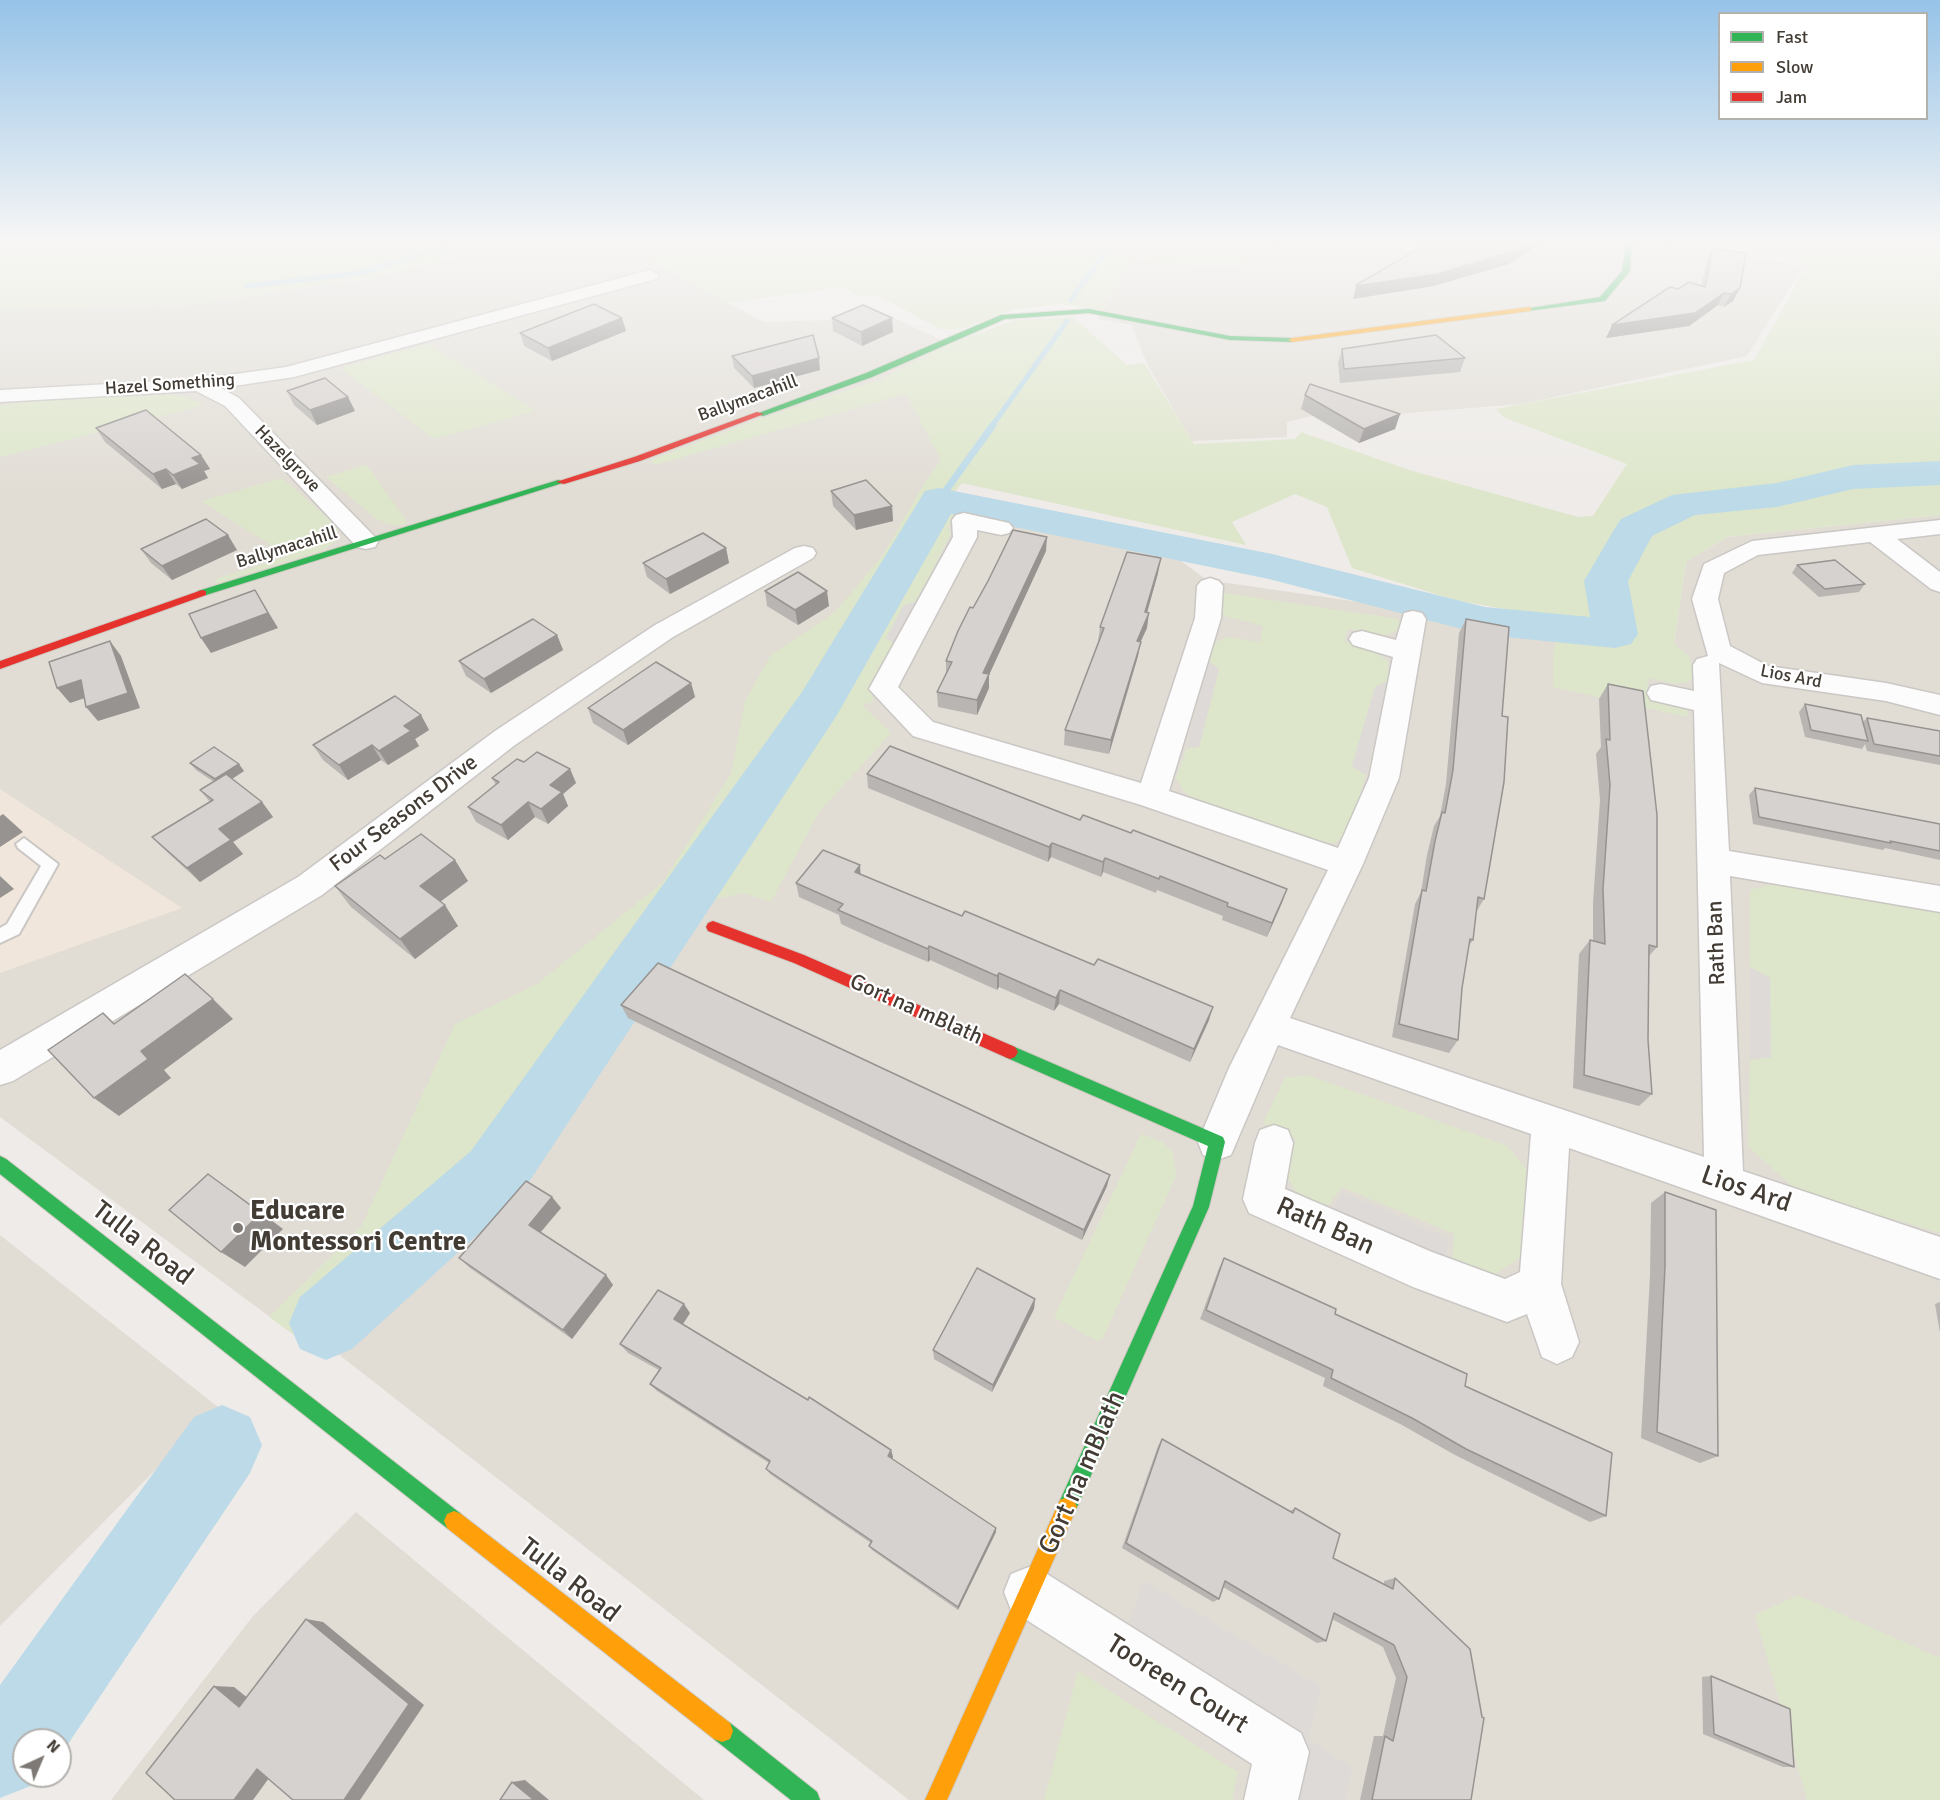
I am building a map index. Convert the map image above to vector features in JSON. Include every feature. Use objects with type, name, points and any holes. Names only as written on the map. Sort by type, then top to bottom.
[{"type":"street","name":"Hazel Something","points":[[0,396],[200,385],[286,374],[466,325]]},
{"type":"street","name":"Ballymacahill","points":[[0,665],[167,604],[637,459],[869,375],[985,325]]},
{"type":"street","name":"Ballymacahill","points":[[1162,325],[1230,338],[1281,341],[1403,325]]},
{"type":"street","name":"Hazelgrove","points":[[200,385],[232,402],[366,542]]},
{"type":"street","points":[[1001,528],[964,520],[965,537],[883,689],[922,729],[1152,797],[1347,864]]},
{"type":"street","name":"Lios Ard","points":[[1940,527],[1752,548],[1713,569],[1705,599],[1718,651],[1762,674],[1886,692],[1940,705]]},
{"type":"street","points":[[1875,534],[1940,584]]},
{"type":"street","name":"Four Seasons Drive","points":[[0,1069],[310,886],[505,738],[664,631],[804,553]]},
{"type":"street","points":[[1152,797],[1220,620],[1210,586]]},
{"type":"street","name":"Gort na mBlath","points":[[936,1800],[1201,1207],[1217,1142],[1268,1026],[1347,864],[1384,778],[1413,619]]},
{"type":"street","points":[[1362,639],[1406,652]]},
{"type":"street","name":"Rath Ban","points":[[1707,665],[1724,1183]]},
{"type":"street","points":[[1662,693],[1707,704]]},
{"type":"street","points":[[1715,861],[1940,899]]},
{"type":"street","name":"Gort na mBlath","points":[[713,927],[800,959],[1217,1142]]},
{"type":"street","points":[[1268,1026],[1551,1124],[1540,1284],[1557,1342]]},
{"type":"street","name":"Lios Ard","points":[[1551,1124],[1940,1258]]},
{"type":"street","name":"Rath Ban","points":[[1274,1143],[1263,1199],[1428,1272],[1507,1301],[1540,1284]]},
{"type":"street","name":"Tulla Road","points":[[0,1164],[809,1800]]},
{"type":"street","name":"Tooreen Court","points":[[1029,1592],[1282,1752],[1271,1800]]},
{"type":"lane","points":[[0,936],[13,929],[50,864],[24,844]]},
{"type":"shaded area","points":[[0,325],[909,325],[949,344],[915,393],[958,455],[487,1157],[293,1334],[0,1117]]},
{"type":"shaded area","points":[[1131,325],[1767,325],[1747,356],[1522,404],[1384,415],[1349,407],[1287,422],[1287,437],[1192,441],[1149,368]]},
{"type":"shaded area","points":[[945,506],[1170,553],[1207,580],[1414,610],[1590,644],[1674,644],[1686,562],[1727,537],[1940,515],[1940,1800],[909,1800],[333,1350],[512,1183]]},
{"type":"shaded area","points":[[916,602],[895,644],[886,638],[904,605]]},
{"type":"shaded area","points":[[1208,661],[1219,669],[1199,747],[1187,748]]},
{"type":"shaded area","points":[[1388,681],[1366,775],[1352,766],[1375,687]]},
{"type":"shaded area","points":[[0,789],[182,908],[0,973]]},
{"type":"shaded area","points":[[1750,967],[1770,978],[1771,1057],[1750,1060]]},
{"type":"shaded area","points":[[1343,1192],[1448,1238],[1445,1267],[1330,1213]]},
{"type":"shaded area","points":[[0,1235],[218,1407],[0,1626]]},
{"type":"shaded area","points":[[356,1512],[704,1800],[111,1800],[253,1616]]},
{"type":"shaded area","points":[[1144,1581],[1321,1687],[1308,1740],[1127,1628]]},
{"type":"shaded area","points":[[1308,1740],[1352,1767],[1345,1800],[1294,1800]]},
{"type":"green space","points":[[933,325],[972,325],[961,329],[940,329]]},
{"type":"green space","points":[[1001,325],[1082,325],[1127,365],[1144,363],[1194,444],[1295,439],[1301,432],[1409,470],[1578,517],[1593,516],[1627,464],[1505,418],[1496,409],[1754,360],[1773,325],[1940,325],[1940,515],[1727,537],[1686,562],[1674,644],[1689,656],[1695,675],[1690,681],[1677,684],[1646,678],[1651,698],[1675,703],[1687,709],[1688,717],[1553,687],[1553,652],[1557,638],[1590,644],[1588,624],[1455,600],[1352,568],[1327,507],[1295,494],[1232,522],[1246,545],[962,483],[944,506],[752,809],[951,508],[1022,523],[1019,526],[956,515],[948,528],[951,533],[916,602],[904,605],[886,638],[895,644],[870,684],[873,702],[862,705],[891,733],[819,812],[771,902],[743,893],[716,899],[691,922],[681,944],[664,944],[512,1183],[333,1350],[293,1334],[269,1317],[361,1227],[455,1024],[537,984],[663,882],[731,774],[745,701],[771,655],[836,611],[883,555],[922,487],[941,460],[906,394],[654,465],[651,460],[757,420],[882,379],[949,344]]},
{"type":"green space","points":[[428,344],[536,411],[434,439],[340,368]]},
{"type":"green space","points":[[168,395],[186,397],[205,405],[0,457],[0,406],[21,401]]},
{"type":"green space","points":[[367,465],[408,523],[400,526],[387,524],[374,517],[326,477]]},
{"type":"green space","points":[[282,478],[338,527],[336,541],[324,550],[215,584],[216,579],[288,556],[201,501]]},
{"type":"green space","points":[[1225,593],[1398,619],[1400,629],[1384,636],[1347,629],[1345,642],[1372,651],[1388,661],[1388,681],[1375,687],[1352,766],[1366,775],[1348,833],[1335,843],[1315,842],[1199,801],[1184,792],[1176,778],[1187,748],[1199,747],[1219,669],[1208,661],[1212,644],[1228,637],[1260,642],[1263,626],[1225,616],[1218,607]]},
{"type":"green space","points":[[1781,882],[1940,912],[1940,1233],[1797,1190],[1748,1147],[1750,1060],[1771,1057],[1770,978],[1750,967],[1750,890]]},
{"type":"green space","points":[[1308,1075],[1508,1146],[1526,1169],[1522,1257],[1491,1277],[1452,1262],[1454,1234],[1342,1187],[1330,1204],[1314,1208],[1297,1194],[1283,1170],[1296,1139],[1263,1123],[1285,1078]]},
{"type":"green space","points":[[1141,1134],[1163,1142],[1173,1153],[1176,1176],[1103,1338],[1097,1341],[1054,1317]]},
{"type":"green space","points":[[1798,1595],[1940,1658],[1940,1800],[1807,1800],[1755,1615]]},
{"type":"green space","points":[[1078,1671],[1238,1772],[1232,1800],[1044,1800]]},
{"type":"building","points":[[540,325],[605,325],[548,348],[520,333]]},
{"type":"building","points":[[846,325],[876,325],[861,332]]},
{"type":"building","points":[[813,335],[819,358],[752,376],[732,356]]},
{"type":"building","points":[[1436,335],[1465,358],[1344,369],[1342,349]]},
{"type":"building","points":[[325,378],[348,397],[310,410],[287,391]]},
{"type":"building","points":[[1310,384],[1400,414],[1364,429],[1305,395]]},
{"type":"building","points":[[146,410],[201,455],[192,458],[200,464],[173,475],[166,469],[153,474],[96,428]]},
{"type":"building","points":[[866,480],[892,506],[854,515],[831,491]]},
{"type":"building","points":[[206,519],[228,535],[162,566],[141,549]]},
{"type":"building","points":[[1013,530],[1047,537],[983,673],[989,674],[977,700],[937,692],[952,662],[946,661],[958,631],[970,607],[973,608],[988,581]]},
{"type":"building","points":[[703,533],[726,548],[666,579],[643,563]]},
{"type":"building","points":[[1127,552],[1161,558],[1145,612],[1149,613],[1137,641],[1141,642],[1111,740],[1065,730],[1104,628],[1100,627]]},
{"type":"building","points":[[1835,560],[1865,584],[1825,589],[1797,565]]},
{"type":"building","points":[[798,572],[827,591],[795,610],[765,591]]},
{"type":"building","points":[[255,590],[268,613],[201,638],[189,614]]},
{"type":"building","points":[[533,619],[557,635],[484,679],[459,661]]},
{"type":"building","points":[[1466,619],[1509,627],[1502,716],[1508,717],[1504,782],[1484,899],[1478,897],[1473,940],[1470,939],[1462,988],[1458,1040],[1399,1024],[1422,890],[1426,891],[1435,841],[1442,812],[1445,813],[1453,770]]},
{"type":"building","points":[[110,641],[128,693],[86,707],[81,680],[57,688],[49,662]]},
{"type":"building","points":[[656,662],[691,683],[623,730],[588,708]]},
{"type":"building","points":[[1608,684],[1643,691],[1657,815],[1657,947],[1649,945],[1648,1040],[1652,1094],[1584,1075],[1590,940],[1605,944],[1603,889],[1610,785],[1606,739],[1610,740]]},
{"type":"building","points":[[395,696],[421,715],[404,726],[411,731],[379,751],[372,745],[339,765],[313,745]]},
{"type":"building","points":[[1805,704],[1861,715],[1868,741],[1811,730]]},
{"type":"building","points":[[1867,718],[1940,731],[1940,756],[1874,744]]},
{"type":"building","points":[[890,746],[1080,820],[1083,815],[1131,833],[1133,830],[1287,889],[1272,923],[1160,876],[1159,879],[1105,858],[1103,862],[1052,843],[1049,847],[867,774]]},
{"type":"building","points":[[214,747],[239,764],[215,779],[190,763]]},
{"type":"building","points":[[537,752],[570,769],[550,785],[562,792],[541,809],[528,802],[501,825],[468,807],[499,782],[492,778],[517,759],[524,762]]},
{"type":"building","points":[[226,774],[262,802],[219,829],[231,840],[187,868],[152,837],[213,800],[200,790]]},
{"type":"building","points":[[1755,788],[1940,824],[1940,851],[1759,817]]},
{"type":"building","points":[[421,834],[455,860],[420,886],[445,905],[400,939],[335,886],[380,855],[385,859]]},
{"type":"building","points":[[823,850],[860,865],[855,872],[962,916],[965,911],[1094,965],[1098,959],[1213,1007],[1194,1049],[1060,990],[1056,998],[999,973],[997,976],[929,946],[928,949],[838,910],[843,904],[796,883]]},
{"type":"building","points":[[658,963],[1110,1175],[1084,1230],[621,1005]]},
{"type":"building","points":[[185,974],[213,999],[141,1051],[148,1059],[94,1098],[48,1050],[103,1013],[114,1024]]},
{"type":"building","points":[[208,1174],[261,1213],[221,1252],[169,1210]]},
{"type":"building","points":[[526,1181],[552,1197],[529,1225],[606,1275],[563,1330],[459,1258]]},
{"type":"building","points":[[1665,1192],[1716,1210],[1718,1456],[1657,1432],[1665,1266]]},
{"type":"building","points":[[1224,1258],[1336,1309],[1335,1314],[1467,1374],[1465,1386],[1612,1453],[1606,1516],[1466,1449],[1412,1418],[1331,1378],[1333,1370],[1206,1310]]},
{"type":"building","points":[[977,1268],[1035,1299],[993,1385],[933,1350]]},
{"type":"building","points":[[658,1290],[684,1304],[674,1319],[808,1400],[809,1397],[891,1450],[888,1456],[996,1528],[958,1607],[869,1546],[872,1541],[766,1469],[770,1461],[650,1384],[661,1368],[620,1344]]},
{"type":"building","points":[[1162,1439],[1293,1513],[1295,1508],[1340,1534],[1333,1558],[1393,1589],[1395,1578],[1470,1649],[1484,1718],[1471,1800],[1372,1800],[1385,1736],[1393,1741],[1407,1677],[1394,1645],[1334,1613],[1326,1641],[1225,1581],[1219,1599],[1126,1543]]},
{"type":"building","points":[[306,1619],[409,1704],[344,1800],[293,1800],[257,1769],[234,1800],[175,1800],[146,1773],[214,1686],[239,1707]]},
{"type":"building","points":[[1711,1676],[1790,1709],[1794,1767],[1714,1734]]},
{"type":"building","points":[[512,1782],[534,1800],[500,1800]]},
{"type":"waterway","points":[[992,426],[1064,325]]},
{"type":"waterway","points":[[939,500],[993,425]]},
{"type":"waterway","points":[[326,1323],[495,1174],[820,703],[939,500],[1272,567],[1485,621],[1615,634],[1606,581],[1636,528],[1686,504],[1777,495],[1853,477],[1940,473]]},
{"type":"waterway","points":[[0,1752],[22,1732],[222,1445]]},
{"type":"traffic: fast","points":[[760,414],[869,375],[985,325]]},
{"type":"traffic: fast","points":[[1162,325],[1230,338],[1292,340]]},
{"type":"traffic: fast","points":[[202,593],[561,482]]},
{"type":"traffic: fast","points":[[1010,1052],[1217,1142],[1201,1207],[1067,1507]]},
{"type":"traffic: fast","points":[[0,1164],[454,1521]]},
{"type":"traffic: fast","points":[[722,1731],[809,1800]]},
{"type":"traffic: slow","points":[[1292,340],[1406,325]]},
{"type":"traffic: slow","points":[[936,1800],[1067,1507]]},
{"type":"traffic: slow","points":[[454,1521],[722,1731]]},
{"type":"traffic: jam","points":[[561,482],[637,459],[760,414]]},
{"type":"traffic: jam","points":[[0,665],[202,593]]},
{"type":"traffic: jam","points":[[713,927],[799,959],[1010,1052]]},
{"type":"place","name":"Educare Montessori Centre","points":[[238,1228]]}]
